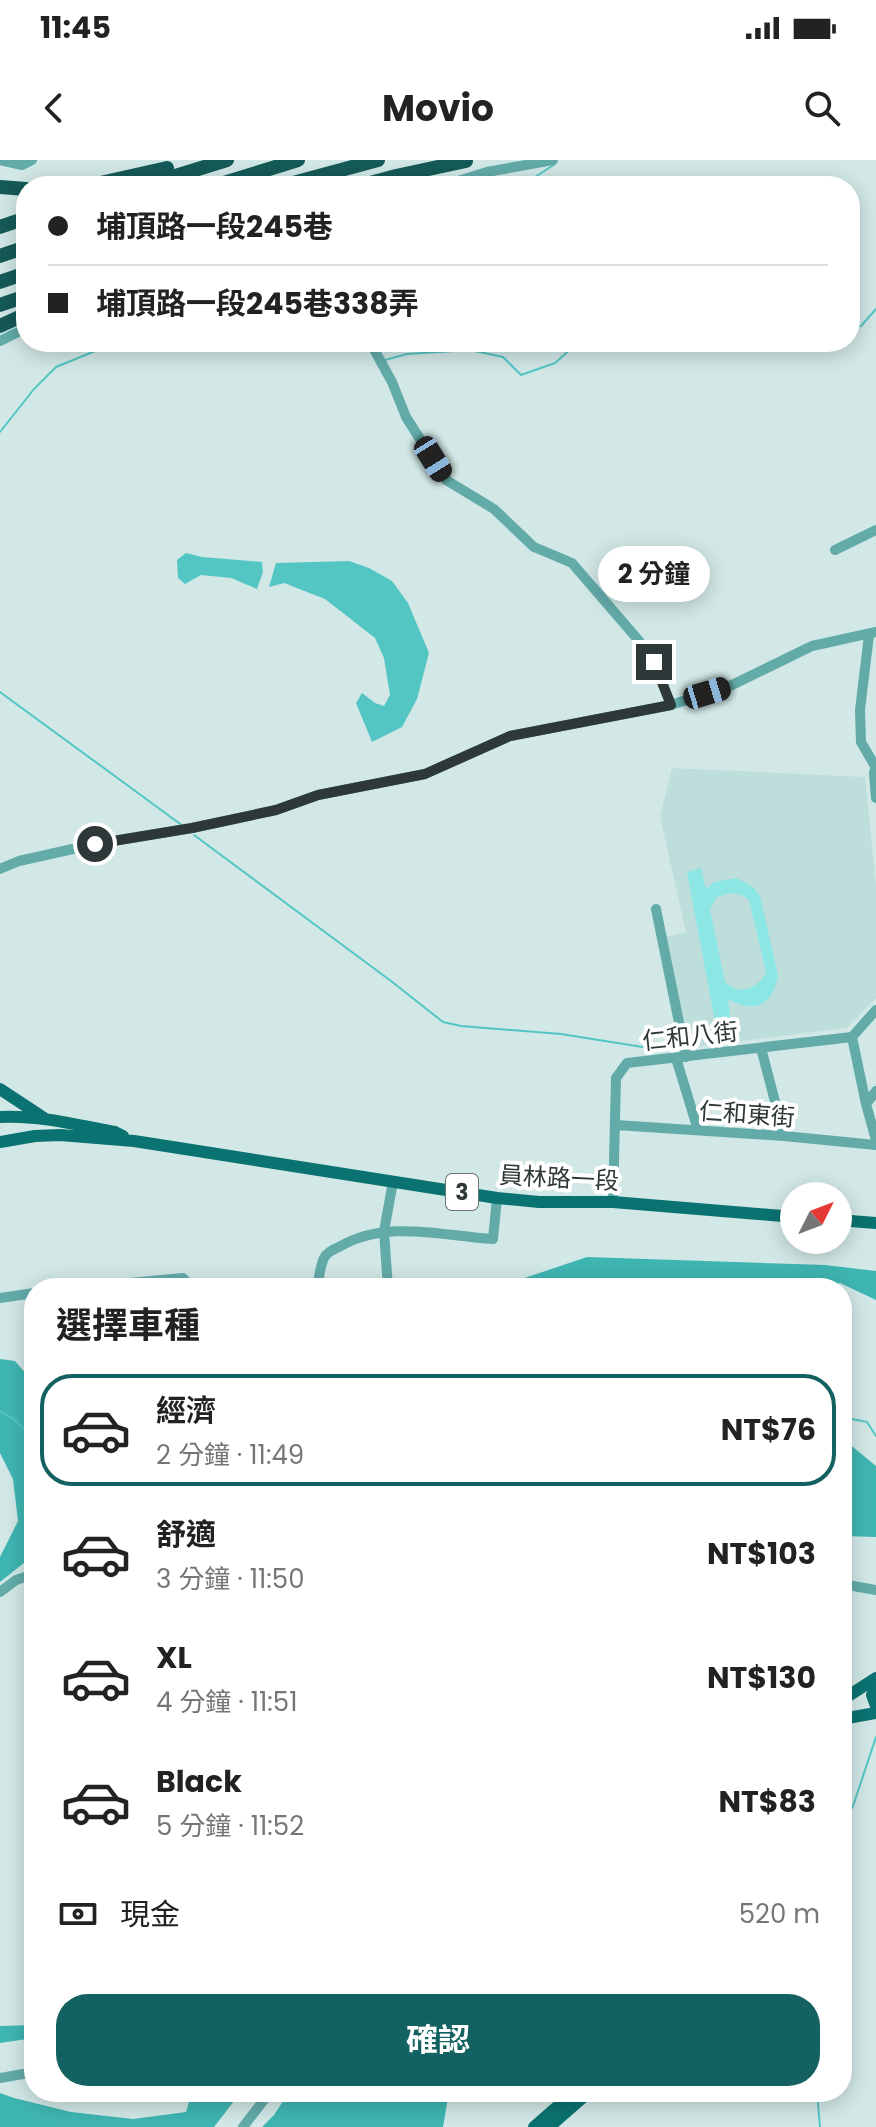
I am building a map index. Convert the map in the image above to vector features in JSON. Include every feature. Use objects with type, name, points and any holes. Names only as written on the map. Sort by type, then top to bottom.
[{"type":"highway","points":[[131,176],[195,160]]},
{"type":"highway","points":[[175,176],[227,160]]},
{"type":"highway","points":[[246,176],[298,160]]},
{"type":"highway","points":[[319,176],[378,160]]},
{"type":"highway","points":[[396,176],[467,160]]},
{"type":"highway","points":[[418,176],[467,160]]},
{"type":"highway","points":[[146,176],[167,168]]},
{"type":"main road","points":[[0,1089],[47,1120]]},
{"type":"main road","name":"員林路一段","points":[[0,1117],[18,1116],[115,1132],[134,1141]]},
{"type":"main road","name":"員林路一段","points":[[0,1142],[60,1135],[134,1141],[497,1198],[539,1202],[613,1202],[780,1216]]},
{"type":"main road","points":[[852,1221],[876,1223]]},
{"type":"main road","points":[[852,1694],[876,1678]]},
{"type":"main road","points":[[876,1687],[872,1695],[876,1706]]},
{"type":"main road","points":[[852,1717],[876,1713]]},
{"type":"main road","points":[[534,2127],[563,2102]]},
{"type":"main road","points":[[549,2127],[578,2102]]},
{"type":"street","points":[[0,160],[22,165],[32,160]]},
{"type":"street","points":[[474,176],[553,160]]},
{"type":"street","points":[[376,352],[406,417],[446,480],[494,509],[534,547],[572,563],[654,662],[671,705]]},
{"type":"street","points":[[835,550],[875,532]]},
{"type":"street","points":[[0,869],[19,861],[95,844],[192,828],[276,810],[318,795],[425,774],[510,736],[671,705],[732,685],[812,646],[872,634],[860,710],[861,742],[875,766],[876,798]]},
{"type":"street","points":[[656,909],[681,1057],[698,1130]]},
{"type":"street","points":[[876,1010],[852,1037],[876,1143]]},
{"type":"street","name":"仁和八街","points":[[613,1202],[616,1078],[627,1063],[852,1037]]},
{"type":"street","points":[[761,1048],[784,1136]]},
{"type":"street","points":[[866,1104],[876,1091]]},
{"type":"street","name":"仁和東街","points":[[616,1125],[876,1143]]},
{"type":"street","points":[[387,1278],[384,1231],[393,1182]]},
{"type":"street","points":[[319,1278],[324,1258],[344,1244],[384,1231],[410,1230],[493,1239],[497,1198]]},
{"type":"street","points":[[0,1298],[24,1294]]},
{"type":"street","points":[[0,1592],[24,1577]]},
{"type":"street","points":[[852,1586],[876,1590]]},
{"type":"street","points":[[0,2078],[24,2074]]},
{"type":"street","points":[[243,2127],[262,2102]]},
{"type":"shaded area","points":[[186,553],[262,562],[263,572],[257,589],[231,578],[201,575],[185,584],[178,578],[177,560]]},
{"type":"shaded area","points":[[349,561],[392,581],[408,603],[429,653],[417,699],[402,727],[372,742],[356,703],[362,693],[384,706],[390,695],[384,658],[375,638],[325,599],[284,583],[269,587],[276,563]]},
{"type":"shaded area","points":[[672,768],[865,777],[876,886],[876,998],[847,1028],[684,1048],[663,938],[686,932],[660,817]]},
{"type":"shaded area","points":[[701,868],[706,889],[714,882],[737,878],[754,888],[760,896],[778,975],[776,985],[762,1004],[747,1006],[728,999],[731,1024],[716,1027],[687,872]],"holes":[[[730,893],[749,900],[766,972],[758,983],[748,989],[736,989],[725,982],[710,909],[717,897]]]},
{"type":"shaded area","points":[[587,1257],[825,1265],[876,1271],[876,1300],[852,1289],[852,1278],[525,1278]]},
{"type":"shaded area","points":[[0,1359],[15,1361],[24,1371],[24,1563],[0,1582],[0,1557],[18,1521],[13,1479],[0,1453]]},
{"type":"shaded area","points":[[852,1446],[876,1466],[876,1537],[852,1536]]},
{"type":"shaded area","points":[[24,2025],[24,2039],[0,2043],[0,2026]]},
{"type":"shaded area","points":[[0,2093],[24,2102],[71,2112],[133,2119],[186,2112],[189,2102],[233,2102],[214,2127],[0,2127]]},
{"type":"shaded area","points":[[282,2102],[447,2102],[443,2127],[262,2127]]},
{"type":"waterway","points":[[537,176],[555,164]]},
{"type":"waterway","points":[[860,326],[876,309]]},
{"type":"waterway","points":[[0,432],[56,367],[93,352]]},
{"type":"waterway","points":[[385,360],[407,354],[438,352]]},
{"type":"waterway","points":[[479,352],[503,357],[521,375],[555,363],[567,352]]},
{"type":"waterway","points":[[0,692],[183,826]]},
{"type":"waterway","points":[[194,835],[443,1022],[561,1034],[655,1049]]},
{"type":"waterway","points":[[0,1411],[24,1429]]},
{"type":"waterway","points":[[852,1419],[867,1422],[876,1436]]},
{"type":"waterway","points":[[852,1808],[876,1737]]},
{"type":"waterway","points":[[818,2102],[820,2127]]},
{"type":"route","points":[[95,844],[276,810],[318,795],[425,774],[510,736],[671,705],[654,662]]}]
